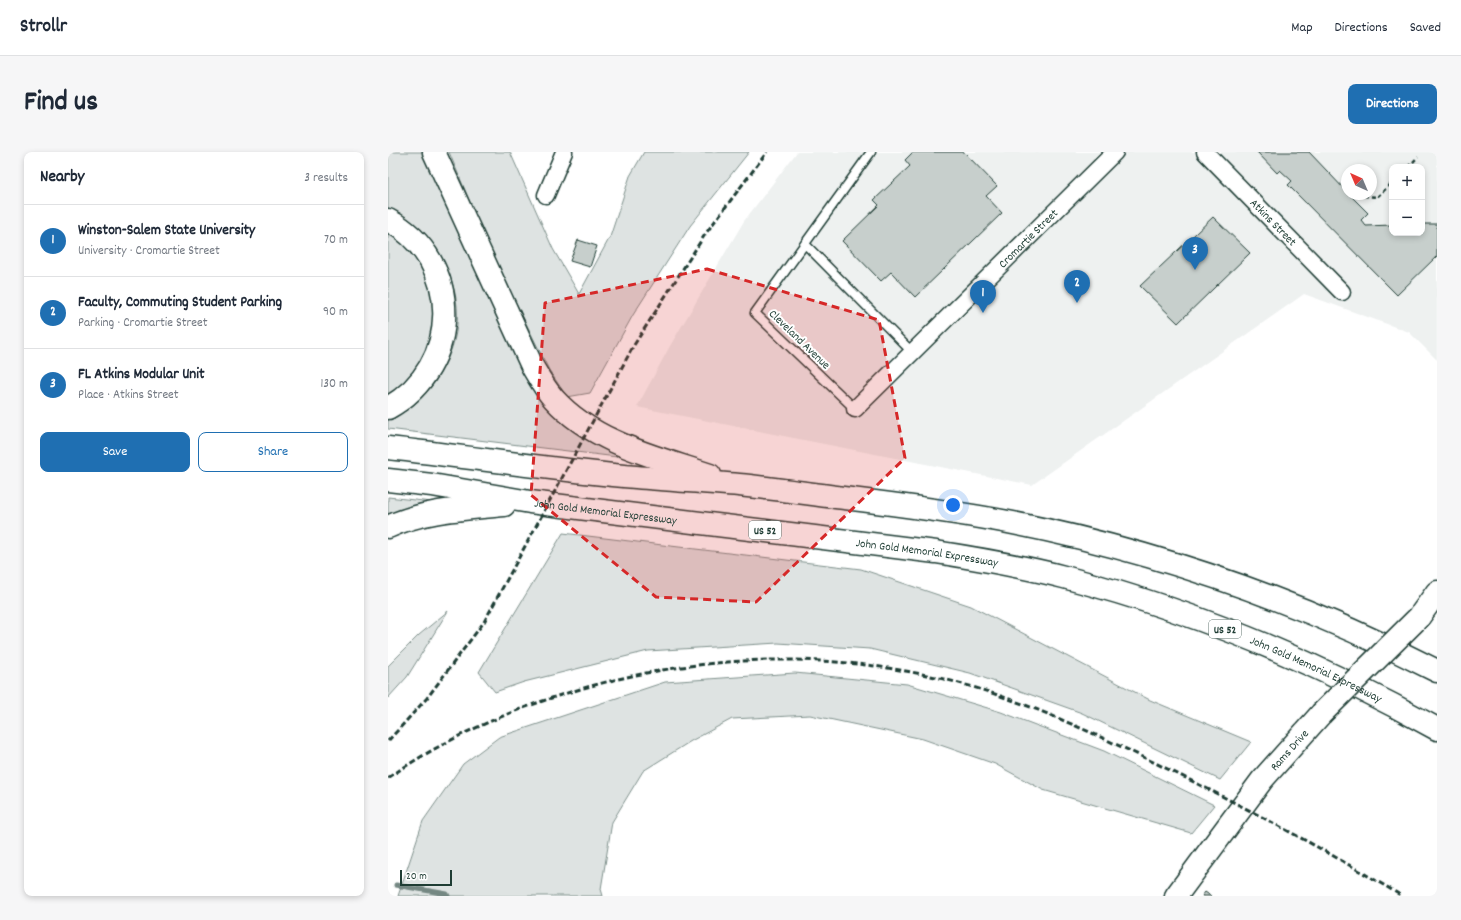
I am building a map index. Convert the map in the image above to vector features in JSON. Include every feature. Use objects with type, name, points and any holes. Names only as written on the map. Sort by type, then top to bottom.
[{"type":"main road","points":[[434,152],[532,366],[553,398],[580,422],[611,439],[649,454],[742,485]]},
{"type":"main road","points":[[388,220],[407,233],[421,248],[432,264],[440,284],[444,303],[444,323],[441,342],[434,361],[410,393],[388,408]]},
{"type":"main road","points":[[388,448],[634,477],[742,485],[943,511],[1008,522],[1072,536],[1200,573],[1267,596],[1328,619],[1388,646],[1437,671]]},
{"type":"main road","name":"John Gold Memorial Expressway","points":[[388,480],[432,485],[530,502],[905,547],[993,561],[1062,576],[1124,594],[1250,638],[1314,666],[1437,729]]},
{"type":"main road","points":[[388,527],[415,517],[432,513],[530,502]]},
{"type":"main road","name":"Rams Drive","points":[[1419,617],[1437,592]]},
{"type":"main road","name":"Rams Drive","points":[[1176,896],[1262,780],[1321,714],[1419,617],[1437,603]]},
{"type":"street","points":[[546,195],[564,152]]},
{"type":"street","name":"Cromartie Street","points":[[855,409],[1115,152]]},
{"type":"street","name":"Atkins Street","points":[[1205,152],[1342,292]]},
{"type":"lane","points":[[871,152],[805,244],[912,352]]},
{"type":"lane","name":"Cleveland Avenue","points":[[805,244],[755,313],[855,409]]},
{"type":"path","points":[[1411,164],[1418,157]]},
{"type":"path","points":[[1377,197],[1389,185]]},
{"type":"highlighted area","points":[[707,269],[879,320],[905,458],[756,602],[656,597],[531,495],[545,303]]},
{"type":"shaded area","points":[[388,152],[425,152],[516,353],[617,457],[388,429],[388,419],[402,413],[420,399],[435,382],[439,375],[449,355],[454,340],[457,325],[457,308],[454,290],[448,273],[440,256],[430,241],[403,217],[388,208]]},
{"type":"shaded area","points":[[449,152],[510,152],[553,249],[579,294],[610,237],[630,176],[644,152],[749,152],[690,226],[633,315],[590,393],[567,397],[549,370],[491,252]]},
{"type":"shaded area","points":[[797,152],[1437,152],[1437,360],[1409,332],[1304,294],[1032,485],[637,407],[670,346],[744,221]]},
{"type":"shaded area","points":[[388,232],[411,252],[422,266],[428,280],[431,294],[434,322],[432,337],[422,363],[404,384],[388,397]]},
{"type":"shaded area","points":[[388,497],[432,502],[388,518]]},
{"type":"shaded area","points":[[563,533],[861,569],[971,606],[1150,700],[1251,742],[1220,780],[1082,713],[970,673],[870,649],[778,643],[648,651],[524,682],[495,692],[479,672]]},
{"type":"shaded area","points":[[448,611],[407,677],[388,698],[388,666],[419,635]]},
{"type":"shaded area","points":[[795,673],[907,684],[1001,712],[1104,751],[1214,805],[1191,833],[1043,790],[995,764],[923,739],[810,715],[732,719],[691,741],[643,771],[612,822],[601,889],[603,896],[398,896],[423,821],[463,764],[499,737],[665,682]]},
{"type":"building","points":[[913,152],[964,152],[997,186],[986,196],[1002,213],[915,297],[891,272],[881,281],[842,241],[879,205],[874,200],[910,166],[905,160]]},
{"type":"building","points":[[1257,152],[1309,152],[1341,186],[1341,200],[1355,200],[1368,213],[1361,220],[1366,226],[1389,225],[1389,236],[1425,236],[1425,224],[1437,224],[1437,256],[1397,295],[1288,185],[1292,181],[1280,170],[1277,173]]},
{"type":"building","points":[[1213,217],[1250,253],[1178,323],[1140,286]]},
{"type":"building","points":[[578,240],[597,246],[590,267],[570,261]]},
{"type":"building","points":[[1205,892],[1211,896],[1202,896]]},
{"type":"waterway","points":[[396,885],[447,894],[448,896]]},
{"type":"railway","points":[[388,741],[427,698],[484,622],[634,345],[706,233],[767,152]]},
{"type":"railway","points":[[388,778],[436,748],[486,723],[564,694],[631,676],[670,669],[751,661],[791,660],[871,666],[911,672],[972,687],[1032,708],[1090,732],[1212,791],[1339,859],[1402,896]]},
{"type":"place","name":"FL Atkins Modular Unit","points":[[1195,270]]},
{"type":"place","name":"Faculty, Commuting Student Parking","points":[[1077,303]]},
{"type":"place","name":"Winston-Salem State University","points":[[983,313]]}]
